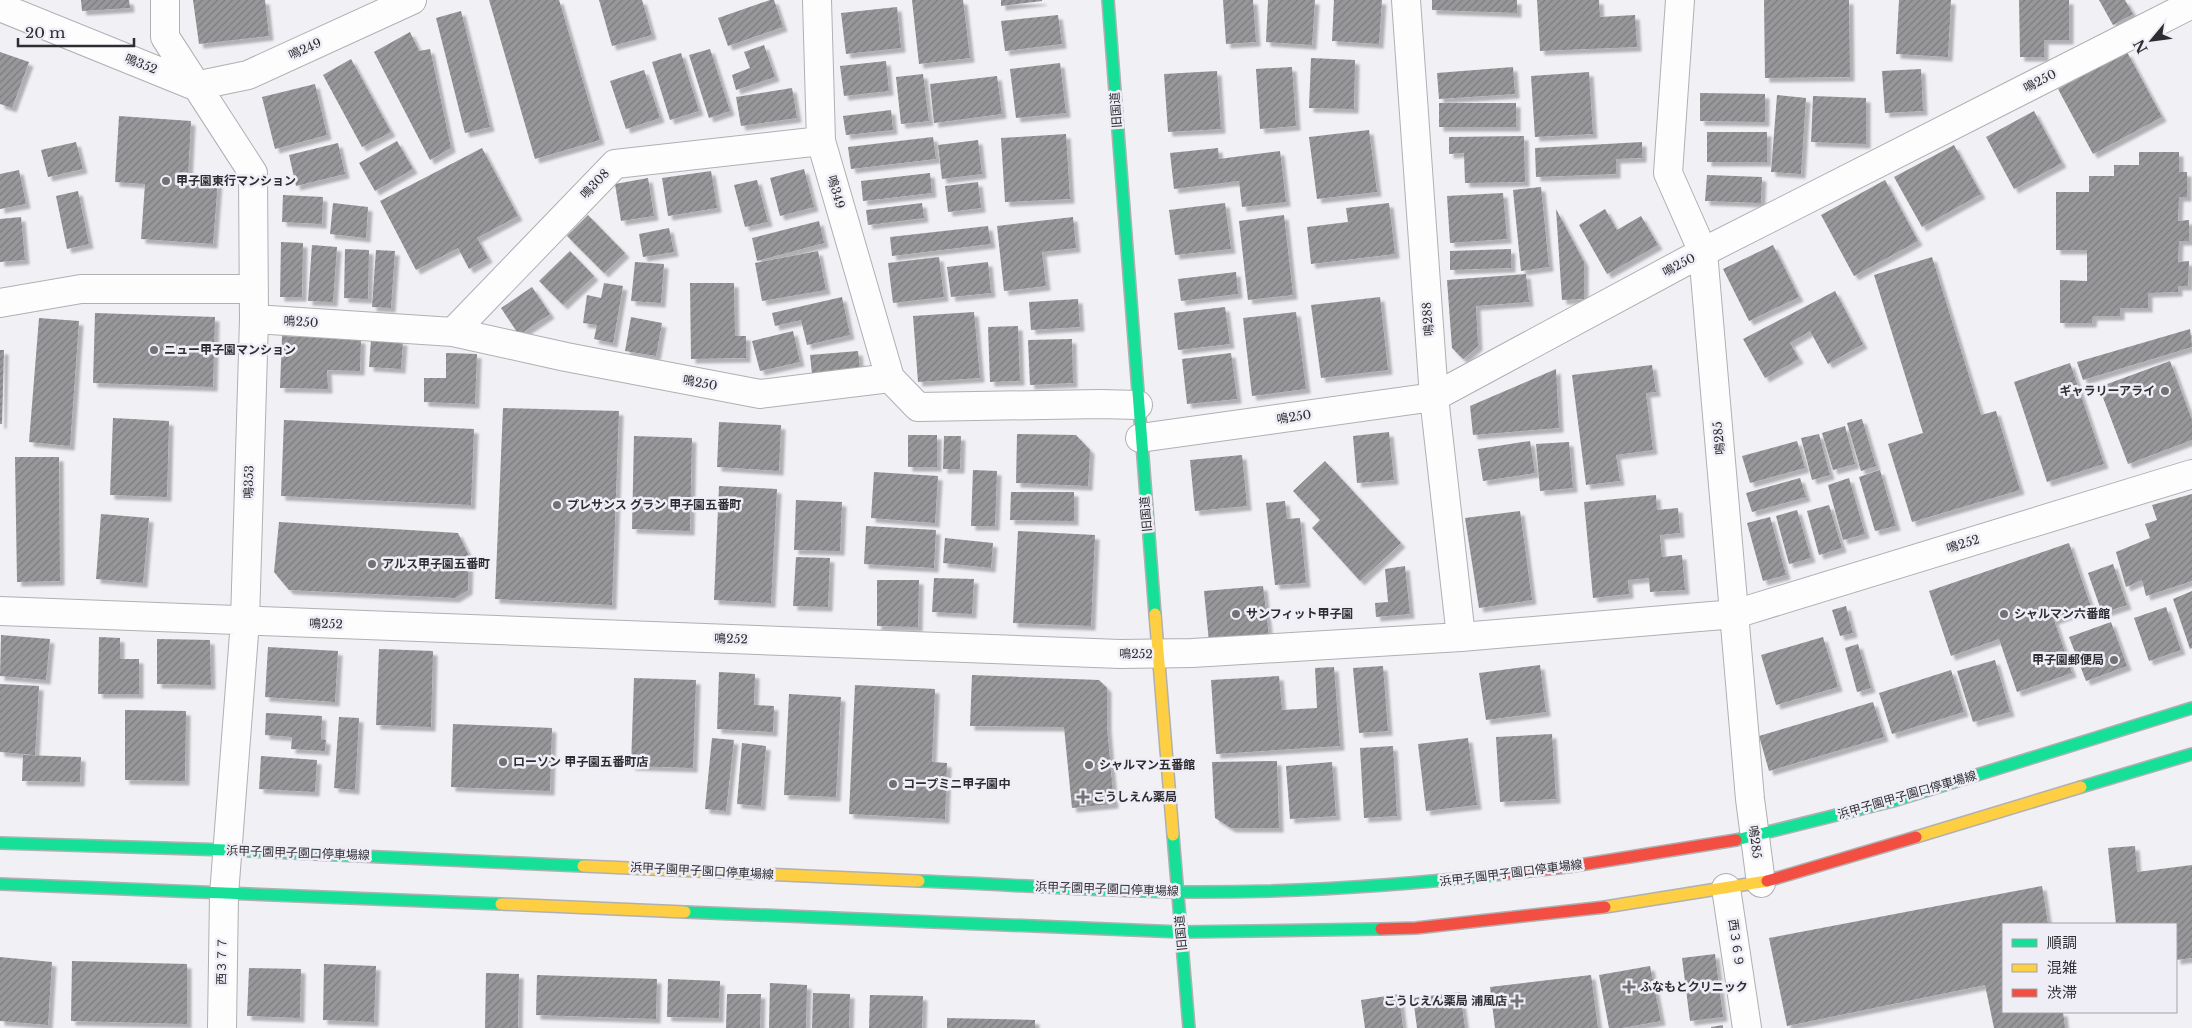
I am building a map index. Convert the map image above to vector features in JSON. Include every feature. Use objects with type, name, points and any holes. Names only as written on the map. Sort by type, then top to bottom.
[{"type":"main road","name":"旧国道","points":[[1108,0],[1140,438],[1188,1028]]},
{"type":"main road","name":"浜甲子園甲子園口停車場線","points":[[0,843],[227,850],[1178,892],[1304,890],[1415,884],[1567,867],[1755,837],[1893,801],[2192,708]]},
{"type":"main road","points":[[0,884],[1181,932],[1416,928],[1570,912],[1760,883],[2192,754]]},
{"type":"street","points":[[165,0],[165,37],[195,86]]},
{"type":"street","name":"鳴249","points":[[195,86],[248,74],[412,0]]},
{"type":"street","name":"鳴349","points":[[817,0],[821,141],[890,378]]},
{"type":"street","name":"鳴288","points":[[1406,0],[1434,397],[1462,637]]},
{"type":"street","name":"鳴285","points":[[1680,0],[1668,173],[1703,252],[1760,883]]},
{"type":"street","name":"鳴250","points":[[1140,438],[1434,397],[1703,252],[2192,4]]},
{"type":"street","name":"鳴352","points":[[0,7],[195,86]]},
{"type":"street","name":"鳴353","points":[[195,86],[253,173],[254,319],[245,621],[224,894]]},
{"type":"street","name":"鳴308","points":[[453,332],[615,164],[821,141]]},
{"type":"street","points":[[0,303],[81,290],[254,289]]},
{"type":"street","name":"鳴250","points":[[254,319],[453,332],[566,357],[760,394],[890,378]]},
{"type":"street","points":[[890,378],[918,407],[1138,405]]},
{"type":"street","name":"鳴252","points":[[0,610],[245,621],[1158,654],[1462,637],[1735,614],[2192,474]]},
{"type":"street","name":"西３６９","points":[[1726,888],[1747,1028]]},
{"type":"street","name":"西３７７","points":[[222,1028],[224,894]]},
{"type":"building","points":[[81,0],[129,0],[130,8],[82,11]]},
{"type":"building","points":[[193,0],[265,0],[269,36],[199,44]]},
{"type":"building","points":[[489,0],[559,0],[600,140],[535,159]]},
{"type":"building","points":[[599,0],[642,0],[652,35],[612,46]]},
{"type":"building","points":[[774,0],[783,27],[728,46],[718,18]]},
{"type":"building","points":[[912,0],[963,0],[970,58],[919,64]]},
{"type":"building","points":[[1001,0],[1042,0],[1042,1],[1001,6]]},
{"type":"building","points":[[1223,0],[1253,0],[1256,42],[1226,44]]},
{"type":"building","points":[[1268,0],[1315,0],[1312,45],[1266,42]]},
{"type":"building","points":[[1334,0],[1382,0],[1379,44],[1332,41]]},
{"type":"building","points":[[1432,0],[1517,0],[1517,13],[1432,10]]},
{"type":"building","points":[[1537,0],[1599,0],[1600,17],[1635,15],[1637,47],[1540,51]]},
{"type":"building","points":[[1764,0],[1849,0],[1850,77],[1765,78]]},
{"type":"building","points":[[1899,0],[1951,0],[1948,57],[1896,54]]},
{"type":"building","points":[[2019,0],[2069,0],[2069,40],[2044,40],[2044,57],[2020,57]]},
{"type":"building","points":[[2099,0],[2125,0],[2133,14],[2113,25]]},
{"type":"building","points":[[897,7],[901,48],[846,54],[841,13]]},
{"type":"building","points":[[461,11],[490,127],[465,133],[436,18]]},
{"type":"building","points":[[1058,15],[1062,44],[1005,51],[1001,21]]},
{"type":"building","points":[[410,32],[419,51],[430,49],[451,148],[430,160],[374,52]]},
{"type":"building","points":[[764,45],[775,77],[736,90],[732,75],[750,68],[744,52]]},
{"type":"building","points":[[710,49],[730,111],[709,118],[689,55]]},
{"type":"building","points":[[0,52],[29,62],[12,108],[0,104]]},
{"type":"building","points":[[2127,52],[2162,117],[2093,154],[2058,89]]},
{"type":"building","points":[[681,53],[699,111],[670,120],[652,62]]},
{"type":"building","points":[[1311,58],[1355,60],[1354,109],[1309,108]]},
{"type":"building","points":[[351,59],[391,132],[362,147],[323,75]]},
{"type":"building","points":[[886,61],[889,91],[844,96],[840,66]]},
{"type":"building","points":[[1060,63],[1066,113],[1016,118],[1010,69]]},
{"type":"building","points":[[1292,67],[1296,126],[1260,129],[1256,69]]},
{"type":"building","points":[[1513,67],[1515,94],[1439,99],[1437,73]]},
{"type":"building","points":[[1921,69],[1923,111],[1885,113],[1882,71]]},
{"type":"building","points":[[644,70],[660,118],[626,129],[610,81]]},
{"type":"building","points":[[1217,71],[1221,129],[1168,132],[1164,74]]},
{"type":"building","points":[[1589,72],[1593,134],[1535,137],[1531,76]]},
{"type":"building","points":[[923,74],[929,121],[901,124],[896,77]]},
{"type":"building","points":[[997,76],[1002,114],[934,123],[930,84]]},
{"type":"building","points":[[315,84],[327,135],[275,149],[262,97]]},
{"type":"building","points":[[792,88],[797,118],[741,126],[736,97]]},
{"type":"building","points":[[1700,93],[1765,94],[1765,122],[1700,121]]},
{"type":"building","points":[[1777,95],[1806,98],[1801,174],[1771,172]]},
{"type":"building","points":[[1813,96],[1866,98],[1866,144],[1811,142]]},
{"type":"building","points":[[1439,103],[1516,103],[1516,127],[1439,127]]},
{"type":"building","points":[[891,110],[893,130],[846,135],[843,116]]},
{"type":"building","points":[[2034,111],[2062,163],[2014,189],[1986,137]]},
{"type":"building","name":"甲子園東行マンション","points":[[119,116],[191,121],[188,178],[218,180],[213,244],[141,239],[145,184],[115,182]]},
{"type":"building","points":[[1369,130],[1377,192],[1317,199],[1309,137]]},
{"type":"building","points":[[1707,132],[1767,132],[1767,162],[1707,162]]},
{"type":"building","points":[[1066,134],[1070,199],[1005,202],[1001,138]]},
{"type":"building","points":[[1524,136],[1525,182],[1465,183],[1464,153],[1449,154],[1449,137]]},
{"type":"building","points":[[933,137],[936,159],[851,169],[848,147]]},
{"type":"building","points":[[978,140],[982,174],[942,179],[938,145]]},
{"type":"building","points":[[397,141],[413,169],[375,191],[359,163]]},
{"type":"building","points":[[76,142],[83,169],[48,177],[41,150]]},
{"type":"building","points":[[1642,142],[1642,158],[1616,159],[1616,174],[1536,177],[1535,148]]},
{"type":"building","points":[[338,143],[345,174],[296,186],[289,155]]},
{"type":"building","points":[[1954,145],[1981,194],[1922,227],[1894,177]]},
{"type":"building","points":[[482,148],[518,216],[477,238],[488,258],[469,269],[458,248],[416,270],[380,201]]},
{"type":"building","points":[[1218,148],[1219,159],[1280,151],[1286,202],[1242,207],[1239,181],[1174,189],[1170,153]]},
{"type":"building","points":[[2139,152],[2179,152],[2179,172],[2187,172],[2187,197],[2179,197],[2178,221],[2189,220],[2189,241],[2179,241],[2178,262],[2189,261],[2188,286],[2178,286],[2178,292],[2148,293],[2148,308],[2120,308],[2120,316],[2093,316],[2092,323],[2060,323],[2060,280],[2087,281],[2087,250],[2056,250],[2056,192],[2089,192],[2089,176],[2114,176],[2114,165],[2139,165]]},
{"type":"building","points":[[804,169],[814,207],[780,216],[770,178]]},
{"type":"building","points":[[19,170],[26,204],[0,209],[0,174]]},
{"type":"building","points":[[711,171],[717,208],[668,216],[662,178]]},
{"type":"building","points":[[930,173],[932,193],[863,201],[861,181]]},
{"type":"building","points":[[1707,175],[1762,177],[1761,203],[1705,201]]},
{"type":"building","points":[[648,178],[654,216],[621,221],[615,184]]},
{"type":"building","points":[[757,180],[768,222],[745,227],[734,185]]},
{"type":"building","points":[[1885,180],[1918,241],[1854,276],[1821,215]]},
{"type":"building","points":[[978,182],[981,208],[948,212],[945,186]]},
{"type":"building","points":[[1541,187],[1549,267],[1521,271],[1513,190]]},
{"type":"building","points":[[78,191],[89,244],[67,249],[56,196]]},
{"type":"building","points":[[1503,193],[1507,239],[1450,243],[1447,196]]},
{"type":"building","points":[[283,195],[323,197],[322,224],[282,222]]},
{"type":"building","points":[[333,203],[368,207],[366,238],[330,234]]},
{"type":"building","points":[[922,203],[924,218],[868,225],[866,210]]},
{"type":"building","points":[[1225,203],[1231,249],[1175,255],[1169,210]]},
{"type":"building","points":[[1389,203],[1395,254],[1311,264],[1307,227],[1348,222],[1346,208]]},
{"type":"building","points":[[1556,209],[1584,262],[1584,299],[1562,300]]},
{"type":"building","points":[[1605,209],[1617,230],[1641,216],[1658,245],[1607,274],[1579,225]]},
{"type":"building","points":[[588,215],[625,253],[604,273],[567,236]]},
{"type":"building","points":[[1284,215],[1293,295],[1248,300],[1239,221]]},
{"type":"building","points":[[21,217],[25,260],[0,262],[0,219]]},
{"type":"building","points":[[1073,217],[1076,248],[1042,252],[1046,286],[1004,291],[997,226]]},
{"type":"building","points":[[819,221],[824,243],[757,261],[752,238]]},
{"type":"building","points":[[988,226],[991,244],[892,256],[890,237]]},
{"type":"building","points":[[669,228],[674,252],[643,257],[639,234]]},
{"type":"building","points":[[281,242],[303,243],[302,297],[280,297]]},
{"type":"building","points":[[312,245],[337,247],[333,302],[308,301]]},
{"type":"building","points":[[1773,245],[1799,297],[1749,321],[1723,269]]},
{"type":"building","points":[[345,249],[369,250],[368,299],[344,298]]},
{"type":"building","points":[[1511,249],[1511,268],[1450,270],[1450,251]]},
{"type":"building","points":[[376,250],[395,251],[391,308],[372,307]]},
{"type":"building","points":[[570,251],[594,276],[563,305],[539,281]]},
{"type":"building","points":[[818,251],[826,290],[762,301],[755,263]]},
{"type":"building","points":[[939,257],[944,297],[893,303],[888,263]]},
{"type":"building","points":[[1932,257],[1981,415],[1996,411],[2020,490],[1912,522],[1888,444],[1923,433],[1874,275]]},
{"type":"building","points":[[635,262],[664,264],[661,303],[631,301]]},
{"type":"building","points":[[988,262],[991,293],[951,297],[947,267]]},
{"type":"building","points":[[1236,272],[1238,294],[1181,301],[1178,279]]},
{"type":"building","points":[[1526,274],[1529,302],[1476,306],[1478,346],[1463,359],[1452,348],[1447,280]]},
{"type":"building","points":[[604,283],[623,286],[613,343],[594,339],[597,325],[583,323],[587,295],[601,298]]},
{"type":"building","points":[[690,283],[734,283],[735,336],[746,336],[746,358],[691,359]]},
{"type":"building","points":[[532,287],[550,314],[519,335],[501,308]]},
{"type":"building","points":[[1835,291],[1863,344],[1828,364],[1810,331],[1790,343],[1799,359],[1765,378],[1743,339]]},
{"type":"building","points":[[842,297],[850,335],[807,345],[801,320],[775,326],[772,313]]},
{"type":"building","points":[[1380,297],[1388,370],[1321,378],[1311,305]]},
{"type":"building","points":[[1078,299],[1080,327],[1031,330],[1029,302]]},
{"type":"building","points":[[1225,307],[1230,344],[1178,350],[1174,313]]},
{"type":"building","points":[[974,312],[980,378],[918,382],[913,316]]},
{"type":"building","points":[[1296,312],[1306,389],[1252,396],[1243,318]]},
{"type":"building","name":"ニュー甲子園マンション","points":[[95,313],[215,317],[213,387],[93,383]]},
{"type":"building","points":[[631,317],[662,323],[656,356],[625,351]]},
{"type":"building","points":[[39,318],[79,321],[70,446],[29,442]]},
{"type":"building","points":[[1018,326],[1020,381],[990,382],[988,327]]},
{"type":"building","points":[[2190,329],[2192,347],[2083,380],[2077,362]]},
{"type":"building","points":[[793,331],[800,362],[760,371],[752,341]]},
{"type":"building","points":[[282,336],[361,339],[360,371],[327,370],[328,389],[280,388]]},
{"type":"building","points":[[1072,339],[1073,383],[1030,385],[1028,340]]},
{"type":"building","points":[[371,340],[403,341],[401,369],[369,367]]},
{"type":"building","points":[[0,350],[4,350],[2,424],[0,424]]},
{"type":"building","points":[[858,351],[860,369],[812,374],[810,355]]},
{"type":"building","points":[[446,353],[477,354],[475,404],[424,402],[424,378],[446,378]]},
{"type":"building","points":[[1231,353],[1237,399],[1187,404],[1182,359]]},
{"type":"building","points":[[2170,361],[2192,420],[2192,440],[2128,464],[2099,387]]},
{"type":"building","points":[[2070,363],[2104,464],[2047,482],[2014,382]]},
{"type":"building","points":[[1652,365],[1656,392],[1646,393],[1653,450],[1616,455],[1620,481],[1586,485],[1572,375]]},
{"type":"building","points":[[1556,369],[1559,428],[1473,435],[1470,406]]},
{"type":"building","name":"プレサンス グラン 甲子園五番町","points":[[503,408],[619,411],[612,605],[495,599]]},
{"type":"building","points":[[113,418],[169,421],[167,497],[110,495]]},
{"type":"building","points":[[1862,419],[1876,466],[1861,471],[1847,423]]},
{"type":"building","points":[[284,420],[474,429],[471,505],[281,496]]},
{"type":"building","points":[[719,422],[781,425],[779,471],[717,467]]},
{"type":"building","points":[[1845,426],[1855,464],[1833,470],[1822,433]]},
{"type":"building","points":[[1389,432],[1394,480],[1357,483],[1353,436]]},
{"type":"building","points":[[1017,434],[1076,435],[1090,450],[1088,486],[1016,483]]},
{"type":"building","points":[[1819,434],[1830,475],[1812,480],[1801,438]]},
{"type":"building","points":[[908,435],[937,435],[937,467],[908,467]]},
{"type":"building","points":[[634,436],[692,438],[690,531],[632,529]]},
{"type":"building","points":[[944,436],[961,436],[960,469],[943,469]]},
{"type":"building","points":[[1530,441],[1535,473],[1483,481],[1478,449]]},
{"type":"building","points":[[1797,441],[1805,468],[1750,483],[1742,456]]},
{"type":"building","points":[[1569,442],[1573,488],[1540,491],[1536,444]]},
{"type":"building","points":[[1242,455],[1247,506],[1195,511],[1190,460]]},
{"type":"building","points":[[15,457],[59,457],[60,581],[17,582]]},
{"type":"building","points":[[1325,461],[1401,543],[1360,581],[1312,528],[1320,520],[1293,491]]},
{"type":"building","points":[[973,470],[997,471],[995,526],[971,526]]},
{"type":"building","points":[[1880,470],[1896,526],[1875,531],[1859,477]]},
{"type":"building","points":[[874,472],[938,476],[935,523],[871,518]]},
{"type":"building","points":[[1800,478],[1806,497],[1752,512],[1746,493]]},
{"type":"building","points":[[1849,478],[1865,534],[1843,540],[1828,485]]},
{"type":"building","points":[[719,486],[777,489],[771,603],[714,600]]},
{"type":"building","points":[[1011,492],[1074,492],[1074,521],[1010,520]]},
{"type":"building","points":[[2192,494],[2192,581],[2146,596],[2142,580],[2126,587],[2116,552],[2150,538],[2145,524],[2157,520],[2152,505]]},
{"type":"building","points":[[1656,495],[1657,510],[1678,508],[1680,533],[1660,535],[1662,557],[1682,555],[1685,590],[1650,592],[1649,578],[1628,580],[1629,594],[1593,598],[1584,502]]},
{"type":"building","points":[[796,500],[842,502],[840,551],[794,550]]},
{"type":"building","points":[[1285,501],[1287,519],[1300,518],[1306,583],[1275,585],[1266,503]]},
{"type":"building","points":[[1829,505],[1842,548],[1819,555],[1807,511]]},
{"type":"building","points":[[1797,510],[1811,558],[1789,564],[1776,516]]},
{"type":"building","points":[[1520,511],[1532,600],[1479,608],[1465,518]]},
{"type":"building","points":[[101,514],[149,518],[143,583],[96,579]]},
{"type":"building","points":[[1770,517],[1786,575],[1763,581],[1747,523]]},
{"type":"building","name":"アルス甲子園五番町","points":[[279,522],[458,533],[469,556],[468,590],[455,598],[289,590],[274,572]]},
{"type":"building","points":[[866,526],[936,530],[934,568],[864,564]]},
{"type":"building","points":[[1018,531],[1095,535],[1091,626],[1013,623]]},
{"type":"building","points":[[945,538],[993,543],[991,568],[943,563]]},
{"type":"building","name":"シャルマン六番館","points":[[2069,543],[2091,607],[2054,620],[2072,673],[2017,692],[1999,639],[1951,656],[1929,591]]},
{"type":"building","points":[[796,557],[830,558],[828,607],[793,606]]},
{"type":"building","points":[[2113,564],[2127,605],[2102,613],[2088,573]]},
{"type":"building","points":[[1405,566],[1410,614],[1376,617],[1375,603],[1388,602],[1385,569]]},
{"type":"building","points":[[934,578],[974,579],[972,614],[932,612]]},
{"type":"building","points":[[877,580],[919,580],[918,627],[877,626]]},
{"type":"building","name":"サンフィット甲子園","points":[[1263,586],[1269,636],[1209,642],[1204,591]]},
{"type":"building","points":[[2192,591],[2192,648],[2190,649],[2173,599]]},
{"type":"building","points":[[1846,606],[1853,633],[1840,636],[1832,610]]},
{"type":"building","points":[[2166,607],[2181,650],[2149,661],[2134,618]]},
{"type":"building","points":[[2111,622],[2127,666],[2086,681],[2069,637]]},
{"type":"building","points":[[1,635],[50,639],[46,680],[0,676]]},
{"type":"building","points":[[99,637],[120,638],[120,659],[139,659],[139,694],[98,694]]},
{"type":"building","points":[[1823,637],[1838,687],[1776,705],[1761,655]]},
{"type":"building","points":[[157,639],[210,640],[211,685],[157,684]]},
{"type":"building","points":[[1858,644],[1871,688],[1857,692],[1845,648]]},
{"type":"building","points":[[268,647],[338,651],[335,702],[265,697]]},
{"type":"building","points":[[379,649],[433,651],[431,727],[376,725]]},
{"type":"building","points":[[1995,660],[2010,712],[1973,722],[1957,671]]},
{"type":"building","points":[[1540,665],[1546,712],[1486,720],[1479,673]]},
{"type":"building","points":[[1383,666],[1388,731],[1359,733],[1353,668]]},
{"type":"building","points":[[1334,667],[1340,746],[1216,754],[1211,680],[1279,676],[1282,710],[1317,708],[1315,668]]},
{"type":"building","points":[[1951,670],[1964,712],[1892,734],[1879,693]]},
{"type":"building","points":[[719,672],[755,674],[754,705],[774,706],[773,732],[717,729]]},
{"type":"building","name":"シャルマン五番館","points":[[972,675],[1099,680],[1107,688],[1107,727],[1114,804],[1072,808],[1064,727],[970,726]]},
{"type":"building","points":[[634,678],[696,680],[693,768],[631,766]]},
{"type":"building","points":[[0,684],[39,686],[35,755],[0,752]]},
{"type":"building","points":[[855,685],[935,689],[932,762],[947,763],[945,819],[849,814]]},
{"type":"building","points":[[789,694],[841,697],[836,797],[784,795]]},
{"type":"building","points":[[1873,702],[1884,737],[1769,771],[1759,736]]},
{"type":"building","points":[[125,710],[186,711],[185,781],[125,780]]},
{"type":"building","points":[[266,713],[322,716],[321,739],[326,740],[325,751],[291,749],[292,737],[265,735]]},
{"type":"building","points":[[339,717],[359,718],[355,790],[334,788]]},
{"type":"building","points":[[453,724],[552,728],[550,791],[451,787]]},
{"type":"building","points":[[1552,734],[1556,799],[1500,802],[1496,737]]},
{"type":"building","points":[[712,738],[734,740],[726,811],[705,809]]},
{"type":"building","points":[[1468,738],[1477,805],[1426,811],[1418,744]]},
{"type":"building","points":[[742,743],[766,746],[761,806],[737,804]]},
{"type":"building","points":[[1393,746],[1397,816],[1364,818],[1360,748]]},
{"type":"building","points":[[23,755],[81,757],[80,782],[22,781]]},
{"type":"building","points":[[261,756],[317,760],[315,792],[259,789]]},
{"type":"building","points":[[1277,761],[1279,828],[1231,828],[1215,818],[1212,762]]},
{"type":"building","points":[[1332,762],[1336,816],[1290,819],[1286,766]]},
{"type":"building","points":[[2135,846],[2137,872],[2192,865],[2192,958],[2177,960],[2177,923],[2116,923],[2108,848]]},
{"type":"building","points":[[2042,886],[2048,923],[2002,923],[2002,1013],[2063,1013],[2065,1028],[1994,1028],[1985,985],[1787,1026],[1769,938]]},
{"type":"building","points":[[1715,954],[1723,1017],[1690,1021],[1682,958]]},
{"type":"building","points":[[0,957],[52,962],[48,1025],[0,1021]]},
{"type":"building","points":[[72,961],[187,964],[187,1024],[71,1021]]},
{"type":"building","points":[[324,964],[376,966],[374,1022],[323,1020]]},
{"type":"building","points":[[1650,966],[1661,1021],[1622,1028],[1609,1028],[1599,975]]},
{"type":"building","points":[[249,968],[301,969],[300,1018],[247,1016]]},
{"type":"building","points":[[486,973],[519,974],[518,1028],[485,1028]]},
{"type":"building","points":[[537,975],[657,979],[656,1019],[536,1015]]},
{"type":"building","points":[[1591,975],[1598,1028],[1495,1028],[1490,987]]},
{"type":"building","points":[[668,979],[720,981],[719,1018],[667,1017]]},
{"type":"building","points":[[770,983],[807,985],[806,1028],[769,1028]]},
{"type":"building","points":[[1460,992],[1465,1028],[1417,1028],[1413,998]]},
{"type":"building","points":[[813,993],[850,994],[849,1028],[812,1028]]},
{"type":"building","points":[[727,994],[761,994],[760,1028],[726,1028]]},
{"type":"building","points":[[1399,994],[1403,1028],[1365,1028],[1361,1000]]},
{"type":"building","points":[[870,995],[923,996],[922,1028],[869,1028]]},
{"type":"building","points":[[947,1018],[1035,1020],[1035,1028],[947,1028]]},
{"type":"building","points":[[1723,1025],[1723,1028],[1711,1028],[1711,1027]]},
{"type":"traffic: fast","points":[[1108,0],[1155,614]]},
{"type":"traffic: fast","points":[[1736,840],[1893,801],[2192,708]]},
{"type":"traffic: fast","points":[[2081,787],[2192,754]]},
{"type":"traffic: fast","points":[[1173,835],[1189,1028]]},
{"type":"traffic: fast","points":[[0,843],[227,850],[583,866]]},
{"type":"traffic: fast","points":[[919,881],[1114,890],[1220,892],[1341,888],[1503,874]]},
{"type":"traffic: fast","points":[[0,884],[501,904]]},
{"type":"traffic: fast","points":[[685,912],[1181,932],[1381,929]]},
{"type":"traffic: slow","points":[[1155,614],[1173,835]]},
{"type":"traffic: slow","points":[[1916,837],[2081,787]]},
{"type":"traffic: slow","points":[[583,866],[919,881]]},
{"type":"traffic: slow","points":[[1605,907],[1767,881]]},
{"type":"traffic: slow","points":[[501,904],[685,912]]},
{"type":"traffic: jam","points":[[1767,881],[1916,837]]},
{"type":"traffic: jam","points":[[1503,874],[1567,867],[1736,840]]},
{"type":"traffic: jam","points":[[1381,929],[1416,928],[1605,907]]},
{"type":"place","name":"甲子園東行マンション","points":[[166,181]]},
{"type":"place","name":"ニュー甲子園マンション","points":[[154,350]]},
{"type":"place","name":"ギャラリーアライ","points":[[2165,391]]},
{"type":"place","name":"プレサンス グラン 甲子園五番町","points":[[557,505]]},
{"type":"place","name":"アルス甲子園五番町","points":[[372,564]]},
{"type":"place","name":"サンフィット甲子園","points":[[1236,614]]},
{"type":"place","name":"シャルマン六番館","points":[[2004,614]]},
{"type":"place","name":"甲子園郵便局","points":[[2114,660]]},
{"type":"place","name":"ローソン 甲子園五番町店","points":[[503,762]]},
{"type":"place","name":"シャルマン五番館","points":[[1089,765]]},
{"type":"place","name":"コープミニ甲子園中","points":[[893,784]]},
{"type":"place","name":"こうしえん薬局","points":[[1083,797]]},
{"type":"place","name":"ふなもとクリニック","points":[[1629,987]]},
{"type":"place","name":"こうしえん薬局 浦風店","points":[[1517,1001]]}]
